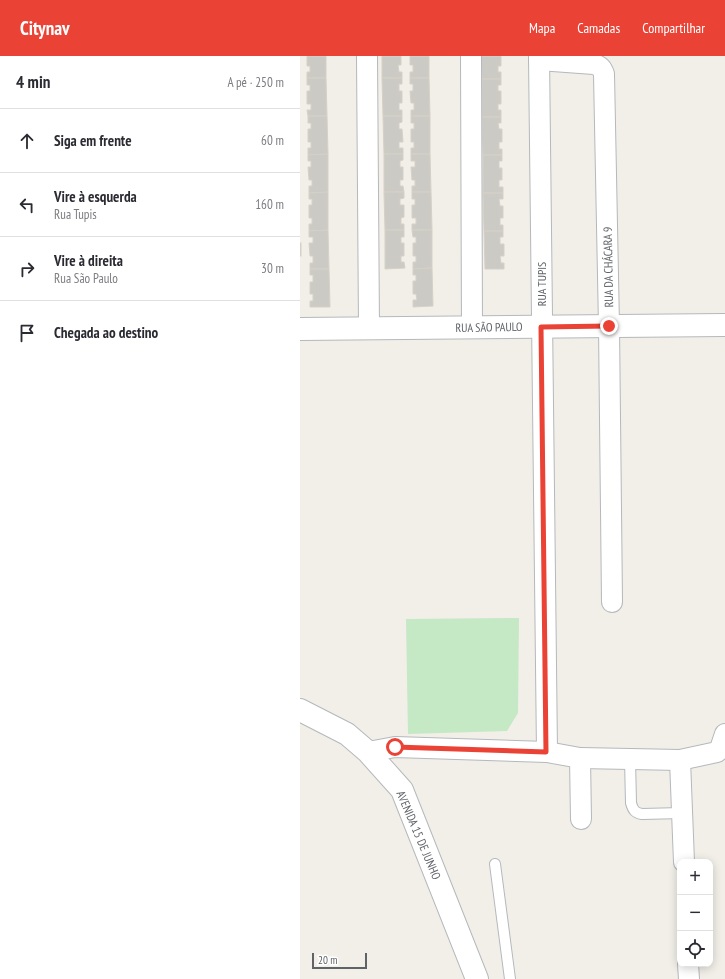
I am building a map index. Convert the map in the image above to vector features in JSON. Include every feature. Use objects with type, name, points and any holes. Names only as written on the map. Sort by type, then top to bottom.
[{"type":"street","points":[[367,56],[369,328]]},
{"type":"street","points":[[471,56],[472,328]]},
{"type":"street","name":"RUA DA CHÁCARA 9","points":[[539,58],[599,65],[603,69],[604,74],[612,602]]},
{"type":"street","name":"RUA TUPIS","points":[[539,58],[546,752]]},
{"type":"street","name":"RUA SÃO PAULO","points":[[300,329],[725,325]]},
{"type":"street","name":"AVENIDA 15 DE JUNHO","points":[[300,710],[347,734],[368,752],[402,790],[477,979]]},
{"type":"street","points":[[368,752],[395,747],[546,752],[580,758],[680,760],[717,752],[720,749],[725,734]]},
{"type":"street","points":[[580,758],[581,819]]},
{"type":"street","points":[[680,760],[684,859]]},
{"type":"street","points":[[688,967],[688,979]]},
{"type":"lane","points":[[630,759],[631,804],[633,809],[637,813],[642,814],[682,813]]},
{"type":"lane","points":[[495,864],[510,979]]},
{"type":"green space","points":[[519,618],[518,713],[507,731],[408,734],[406,619]]},
{"type":"building","points":[[307,56],[326,56],[326,78],[307,78],[307,72],[310,72],[310,66],[307,66]]},
{"type":"building","points":[[382,56],[401,56],[401,65],[398,65],[399,72],[402,72],[402,78],[382,78]]},
{"type":"building","points":[[410,56],[429,56],[429,78],[410,78],[410,72],[413,72],[413,65],[410,65]]},
{"type":"building","points":[[481,56],[501,56],[501,66],[498,66],[498,72],[501,72],[501,79],[482,79]]},
{"type":"building","points":[[307,78],[326,78],[327,116],[308,116],[307,110],[311,110],[311,104],[307,104],[307,91],[310,91],[310,85],[307,85]]},
{"type":"building","points":[[382,78],[402,78],[402,84],[399,84],[399,91],[402,91],[402,103],[399,103],[399,110],[402,110],[402,116],[383,116]]},
{"type":"building","points":[[410,78],[429,78],[430,116],[411,116],[411,110],[414,110],[414,103],[411,103],[410,91],[413,91],[413,84],[410,84]]},
{"type":"building","points":[[482,79],[501,79],[501,85],[498,85],[498,91],[501,91],[501,104],[498,104],[498,110],[501,110],[501,117],[482,117]]},
{"type":"building","points":[[308,116],[327,116],[328,154],[308,155],[308,148],[311,148],[311,142],[308,142],[308,129],[311,129],[311,123],[308,123]]},
{"type":"building","points":[[383,116],[402,116],[402,122],[399,123],[399,129],[402,129],[403,142],[399,142],[399,148],[403,148],[403,154],[384,154]]},
{"type":"building","points":[[411,116],[430,116],[430,154],[411,154],[411,148],[414,148],[414,142],[411,142],[411,129],[414,129],[414,123],[411,123]]},
{"type":"building","points":[[482,117],[501,117],[501,123],[498,123],[499,129],[502,129],[502,142],[499,142],[499,149],[502,149],[502,155],[483,155]]},
{"type":"building","points":[[328,154],[328,192],[309,193],[309,186],[312,186],[312,180],[309,180],[308,167],[311,167],[311,161],[308,161],[308,155]]},
{"type":"building","points":[[384,154],[403,154],[403,160],[400,161],[400,167],[403,167],[403,180],[400,180],[400,186],[403,186],[404,192],[384,192]]},
{"type":"building","points":[[411,154],[430,154],[431,192],[412,192],[412,186],[415,186],[415,180],[412,180],[411,167],[415,167],[415,161],[411,161]]},
{"type":"building","points":[[483,155],[502,155],[502,161],[499,161],[499,168],[502,168],[502,180],[499,180],[499,187],[503,187],[503,193],[483,193]]},
{"type":"building","points":[[328,192],[328,230],[309,231],[309,224],[312,224],[312,218],[309,218],[309,205],[312,205],[312,199],[309,199],[309,193]]},
{"type":"building","points":[[384,192],[404,192],[404,198],[400,199],[400,205],[404,205],[404,217],[401,218],[401,224],[404,224],[404,230],[385,230]]},
{"type":"building","points":[[412,192],[431,192],[432,230],[412,230],[412,224],[416,224],[416,218],[412,218],[412,205],[415,205],[415,199],[412,199]]},
{"type":"building","points":[[483,193],[503,193],[503,199],[499,199],[500,206],[503,206],[503,218],[500,218],[500,225],[503,225],[503,231],[484,231]]},
{"type":"building","points":[[328,230],[329,269],[310,269],[310,263],[313,263],[313,256],[310,256],[309,243],[313,243],[313,237],[309,237],[309,231]]},
{"type":"building","points":[[385,230],[404,230],[404,237],[401,237],[401,243],[404,243],[404,256],[401,256],[401,262],[404,262],[405,268],[385,269]]},
{"type":"building","points":[[412,230],[432,230],[432,268],[413,269],[413,262],[416,262],[416,256],[413,256],[413,243],[416,243],[416,237],[413,237]]},
{"type":"building","points":[[484,231],[503,231],[503,237],[500,237],[500,244],[504,244],[504,256],[500,256],[501,263],[504,263],[504,269],[485,269]]},
{"type":"building","points":[[301,243],[301,256],[300,256]]},
{"type":"building","points":[[432,268],[433,306],[413,307],[413,300],[417,300],[416,294],[413,294],[413,281],[416,281],[416,275],[413,275],[413,269]]},
{"type":"building","points":[[310,269],[329,269],[330,307],[310,307],[310,301],[313,301],[313,294],[310,294],[310,282],[313,282],[313,275],[310,275]]},
{"type":"route","points":[[395,747],[546,752],[541,327],[609,326]]}]
